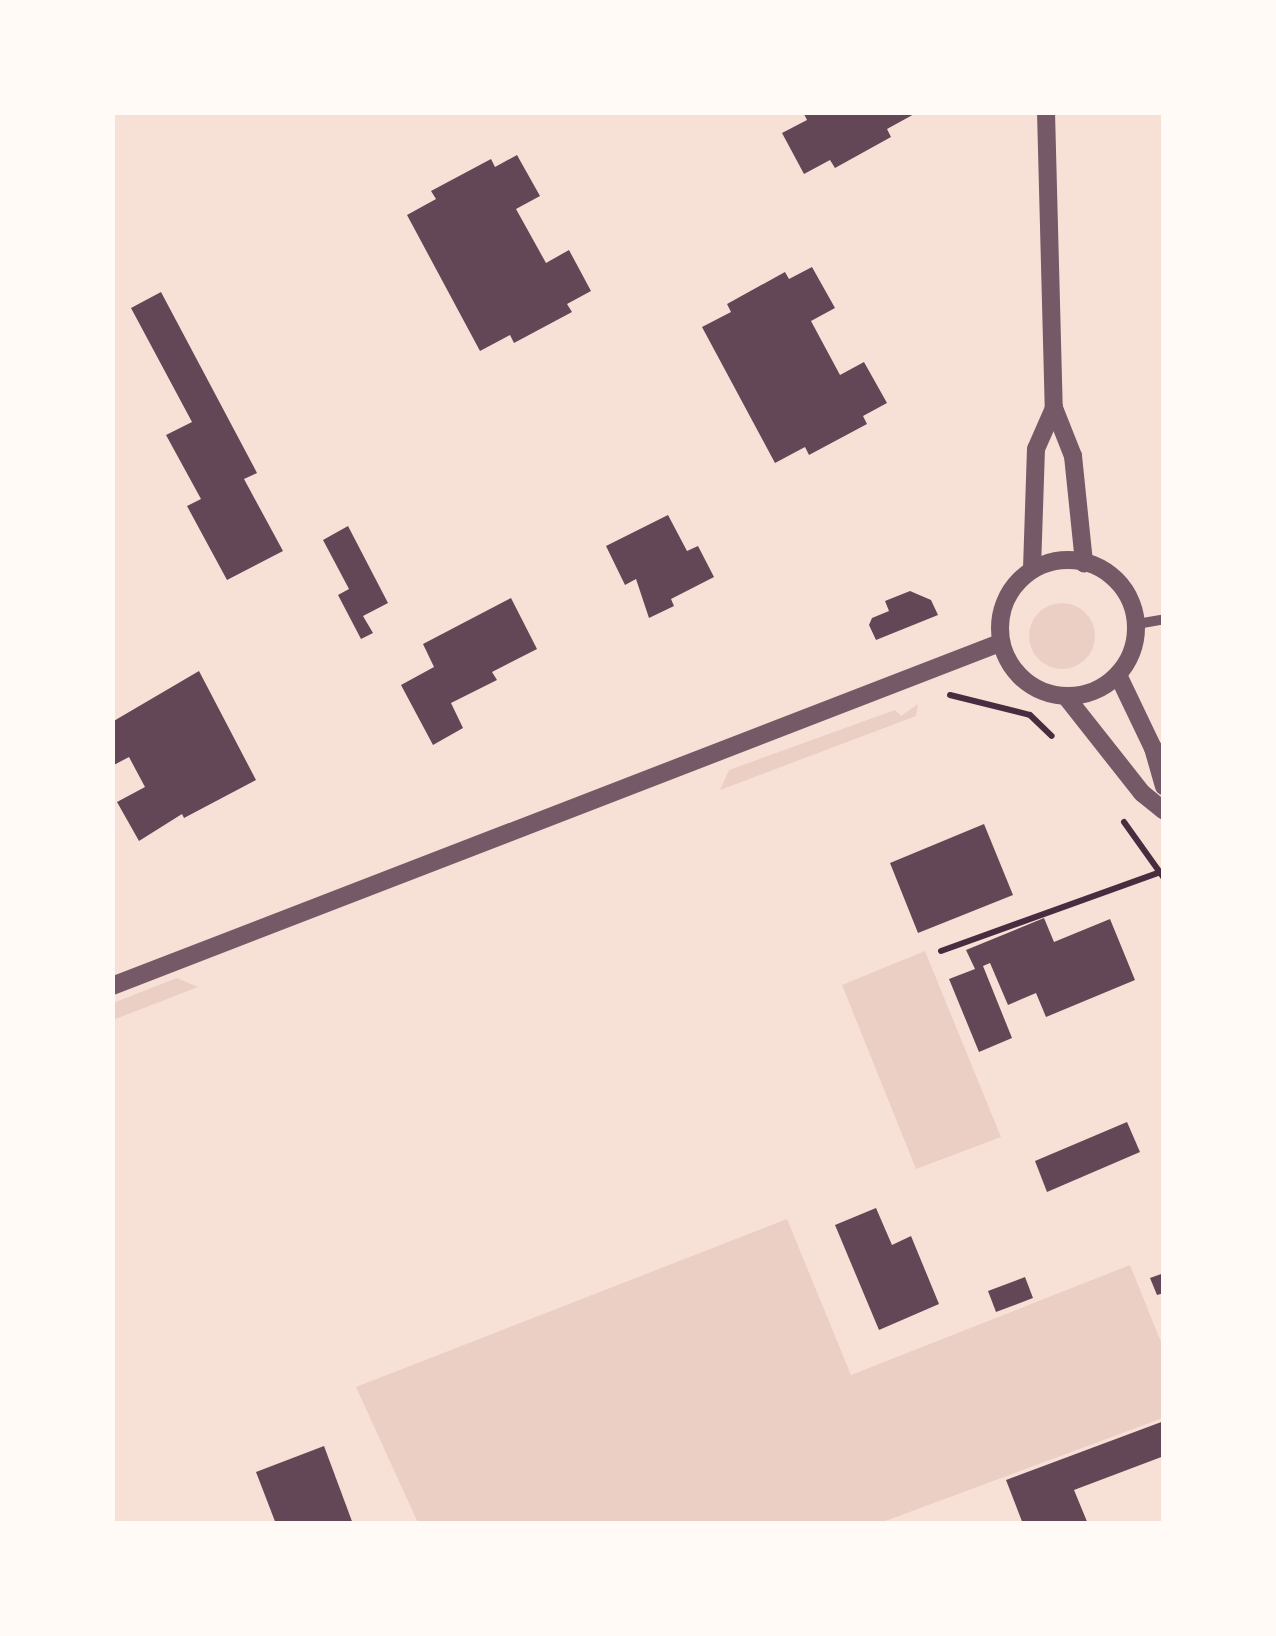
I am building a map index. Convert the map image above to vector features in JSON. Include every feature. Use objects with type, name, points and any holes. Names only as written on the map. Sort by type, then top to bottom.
[{"type":"street","points":[[1046,112],[1054,408],[1073,456],[1084,563]]},
{"type":"street","points":[[1032,570],[1036,449],[1054,408]]},
{"type":"street","points":[[1052,561],[1084,563],[1112,576],[1125,590],[1137,624],[1134,646],[1118,674],[1090,694],[1068,698],[1045,694],[1024,682],[1009,664],[1000,643],[1004,601],[1032,570],[1052,561]]},
{"type":"street","points":[[1137,624],[1164,619]]},
{"type":"street","points":[[112,986],[1000,643]]},
{"type":"street","points":[[1118,674],[1154,748],[1164,786]]},
{"type":"street","points":[[1068,698],[1142,793],[1164,810]]},
{"type":"path","points":[[946,695],[1030,715],[1056,739]]},
{"type":"path","points":[[941,951],[1162,875],[1119,815]]},
{"type":"shaded area","points":[[1062,603],[1075,605],[1085,613],[1093,623],[1093,649],[1085,659],[1075,667],[1062,669],[1049,667],[1039,659],[1031,649],[1029,636],[1031,623],[1039,613],[1049,605]]},
{"type":"shaded area","points":[[918,704],[916,716],[720,790],[729,770],[895,710],[901,716]]},
{"type":"shaded area","points":[[925,951],[1001,1137],[916,1169],[842,985]]},
{"type":"shaded area","points":[[177,978],[198,987],[113,1020],[113,1003]]},
{"type":"shaded area","points":[[787,1219],[851,1375],[1130,1265],[1163,1347],[1163,1418],[880,1523],[418,1523],[356,1387]]},
{"type":"building","points":[[803,112],[918,112],[887,129],[891,137],[835,168],[830,160],[804,174],[782,133],[807,120]]},
{"type":"building","points":[[517,155],[540,196],[516,209],[546,263],[569,250],[591,291],[567,304],[572,312],[514,343],[510,335],[480,351],[407,215],[436,199],[431,191],[491,159],[495,167]]},
{"type":"building","points":[[812,267],[835,308],[811,321],[840,375],[864,362],[887,403],[863,416],[867,424],[809,455],[805,447],[775,463],[702,327],[731,312],[727,304],[785,272],[789,279]]},
{"type":"building","points":[[161,292],[257,473],[244,479],[283,551],[227,580],[187,506],[201,499],[166,435],[192,422],[131,308]]},
{"type":"building","points":[[668,515],[687,551],[698,546],[714,577],[671,599],[674,606],[649,618],[636,579],[625,585],[606,546]]},
{"type":"building","points":[[348,526],[388,603],[363,616],[373,633],[361,639],[338,595],[349,589],[323,540]]},
{"type":"building","points":[[910,591],[931,600],[938,615],[876,640],[869,625],[872,618],[889,611],[885,601]]},
{"type":"building","points":[[511,598],[537,649],[492,672],[497,680],[451,703],[463,728],[433,745],[401,685],[434,667],[423,644]]},
{"type":"building","points":[[199,671],[256,780],[184,818],[182,814],[139,841],[117,802],[145,787],[129,757],[112,766],[112,722]]},
{"type":"building","points":[[984,824],[1013,895],[918,933],[890,863]]},
{"type":"building","points":[[1044,918],[1054,942],[1110,919],[1135,980],[1046,1017],[1036,993],[1008,1005],[990,963],[983,966],[1012,1038],[979,1052],[949,979],[975,969],[966,950]]},
{"type":"building","points":[[1127,1122],[1140,1152],[1047,1192],[1035,1161]]},
{"type":"building","points":[[876,1208],[892,1245],[911,1236],[939,1304],[879,1330],[835,1225]]},
{"type":"building","points":[[1164,1273],[1164,1293],[1157,1295],[1150,1278]]},
{"type":"building","points":[[1025,1277],[1033,1298],[996,1312],[988,1291]]},
{"type":"building","points":[[1164,1421],[1164,1456],[1074,1490],[1088,1524],[1023,1524],[1006,1480]]},
{"type":"building","points":[[324,1446],[353,1524],[276,1524],[256,1472]]}]
